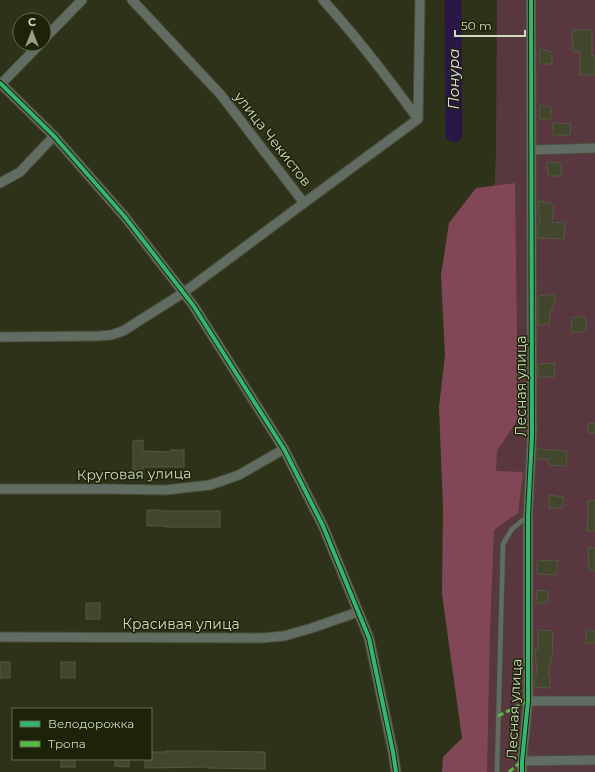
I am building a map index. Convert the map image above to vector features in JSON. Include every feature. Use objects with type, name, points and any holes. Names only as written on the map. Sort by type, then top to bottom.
[{"type":"street","points":[[52,31],[82,0]]},
{"type":"street","name":"улица Чекистов","points":[[0,337],[98,336],[111,335],[123,331],[183,293],[304,203],[221,96],[132,0]]},
{"type":"street","points":[[323,0],[374,60],[418,119]]},
{"type":"street","points":[[418,119],[420,0]]},
{"type":"street","name":"Лесная улица","points":[[522,772],[528,701],[528,516],[532,436],[531,0]]},
{"type":"street","points":[[32,52],[1,83],[54,136],[125,217],[193,305],[284,449],[323,526],[369,638],[396,772]]},
{"type":"street","points":[[304,203],[418,119]]},
{"type":"street","points":[[0,183],[20,172],[54,136]]},
{"type":"street","points":[[532,150],[595,148]]},
{"type":"street","name":"Круговая улица","points":[[0,489],[108,488],[165,490],[210,485],[239,475],[284,449]]},
{"type":"street","name":"Красивая улица","points":[[0,637],[261,638],[284,636],[358,612]]},
{"type":"street","points":[[528,701],[595,701]]},
{"type":"street","points":[[522,761],[595,760]]},
{"type":"lane","points":[[497,772],[503,544],[512,528],[528,516]]},
{"type":"shaded area","points":[[497,0],[595,0],[595,772],[472,772],[496,150]]},
{"type":"shaded area","points":[[515,183],[518,419],[497,451],[496,471],[523,472],[518,513],[494,530],[487,772],[442,772],[443,757],[462,738],[442,594],[443,507],[439,407],[445,355],[441,275],[449,223],[476,188]]},
{"type":"building","points":[[572,30],[592,30],[592,56],[595,56],[595,75],[580,75],[580,51],[573,52]]},
{"type":"building","points":[[540,49],[552,52],[552,64],[540,64]]},
{"type":"building","points":[[540,105],[551,107],[551,119],[540,119]]},
{"type":"building","points":[[553,123],[571,124],[570,135],[553,135]]},
{"type":"building","points":[[547,162],[561,163],[561,176],[548,176]]},
{"type":"building","points":[[538,201],[554,204],[552,223],[565,222],[564,239],[538,238],[538,223],[540,223]]},
{"type":"building","points":[[556,294],[553,309],[551,309],[549,324],[538,325],[538,296]]},
{"type":"building","points":[[585,316],[587,331],[571,333],[572,318]]},
{"type":"building","points":[[555,363],[554,377],[538,377],[538,364]]},
{"type":"building","points":[[595,423],[595,433],[588,433],[588,424]]},
{"type":"building","points":[[143,440],[143,451],[170,452],[170,450],[184,450],[184,467],[143,467],[143,474],[133,474],[133,441]]},
{"type":"building","points":[[537,449],[567,451],[566,466],[549,465],[548,459],[537,459]]},
{"type":"building","points":[[549,495],[564,497],[562,508],[549,508]]},
{"type":"building","points":[[595,500],[595,531],[587,531],[588,501]]},
{"type":"building","points":[[147,510],[220,511],[220,527],[147,526]]},
{"type":"building","points":[[588,547],[595,548],[595,571],[589,571]]},
{"type":"building","points":[[558,560],[556,575],[537,574],[537,561]]},
{"type":"building","points":[[537,590],[549,591],[547,603],[536,603]]},
{"type":"building","points":[[86,603],[100,603],[100,619],[86,619]]},
{"type":"building","points":[[538,630],[553,631],[553,650],[548,675],[550,675],[550,688],[534,687],[535,674],[537,674],[535,649],[538,649]]},
{"type":"building","points":[[587,630],[595,631],[595,643],[585,643]]},
{"type":"building","points":[[0,662],[10,662],[10,678],[0,678]]},
{"type":"building","points":[[61,662],[75,662],[75,678],[61,678]]},
{"type":"building","points":[[152,752],[265,752],[265,769],[208,767],[145,768],[145,760],[152,760]]},
{"type":"building","points":[[61,760],[75,760],[75,767],[61,767]]},
{"type":"building","points":[[115,760],[129,760],[129,767],[115,766]]},
{"type":"waterway","name":"Понура","points":[[453,0],[454,134]]},
{"type":"marked path","points":[[498,716],[528,701]]},
{"type":"marked path","points":[[509,772],[522,761]]},
{"type":"cycle path","points":[[522,772],[528,701],[528,516],[532,436],[531,0]]},
{"type":"cycle path","points":[[0,83],[54,136],[125,217],[193,305],[284,449],[323,526],[369,638],[396,772]]}]
